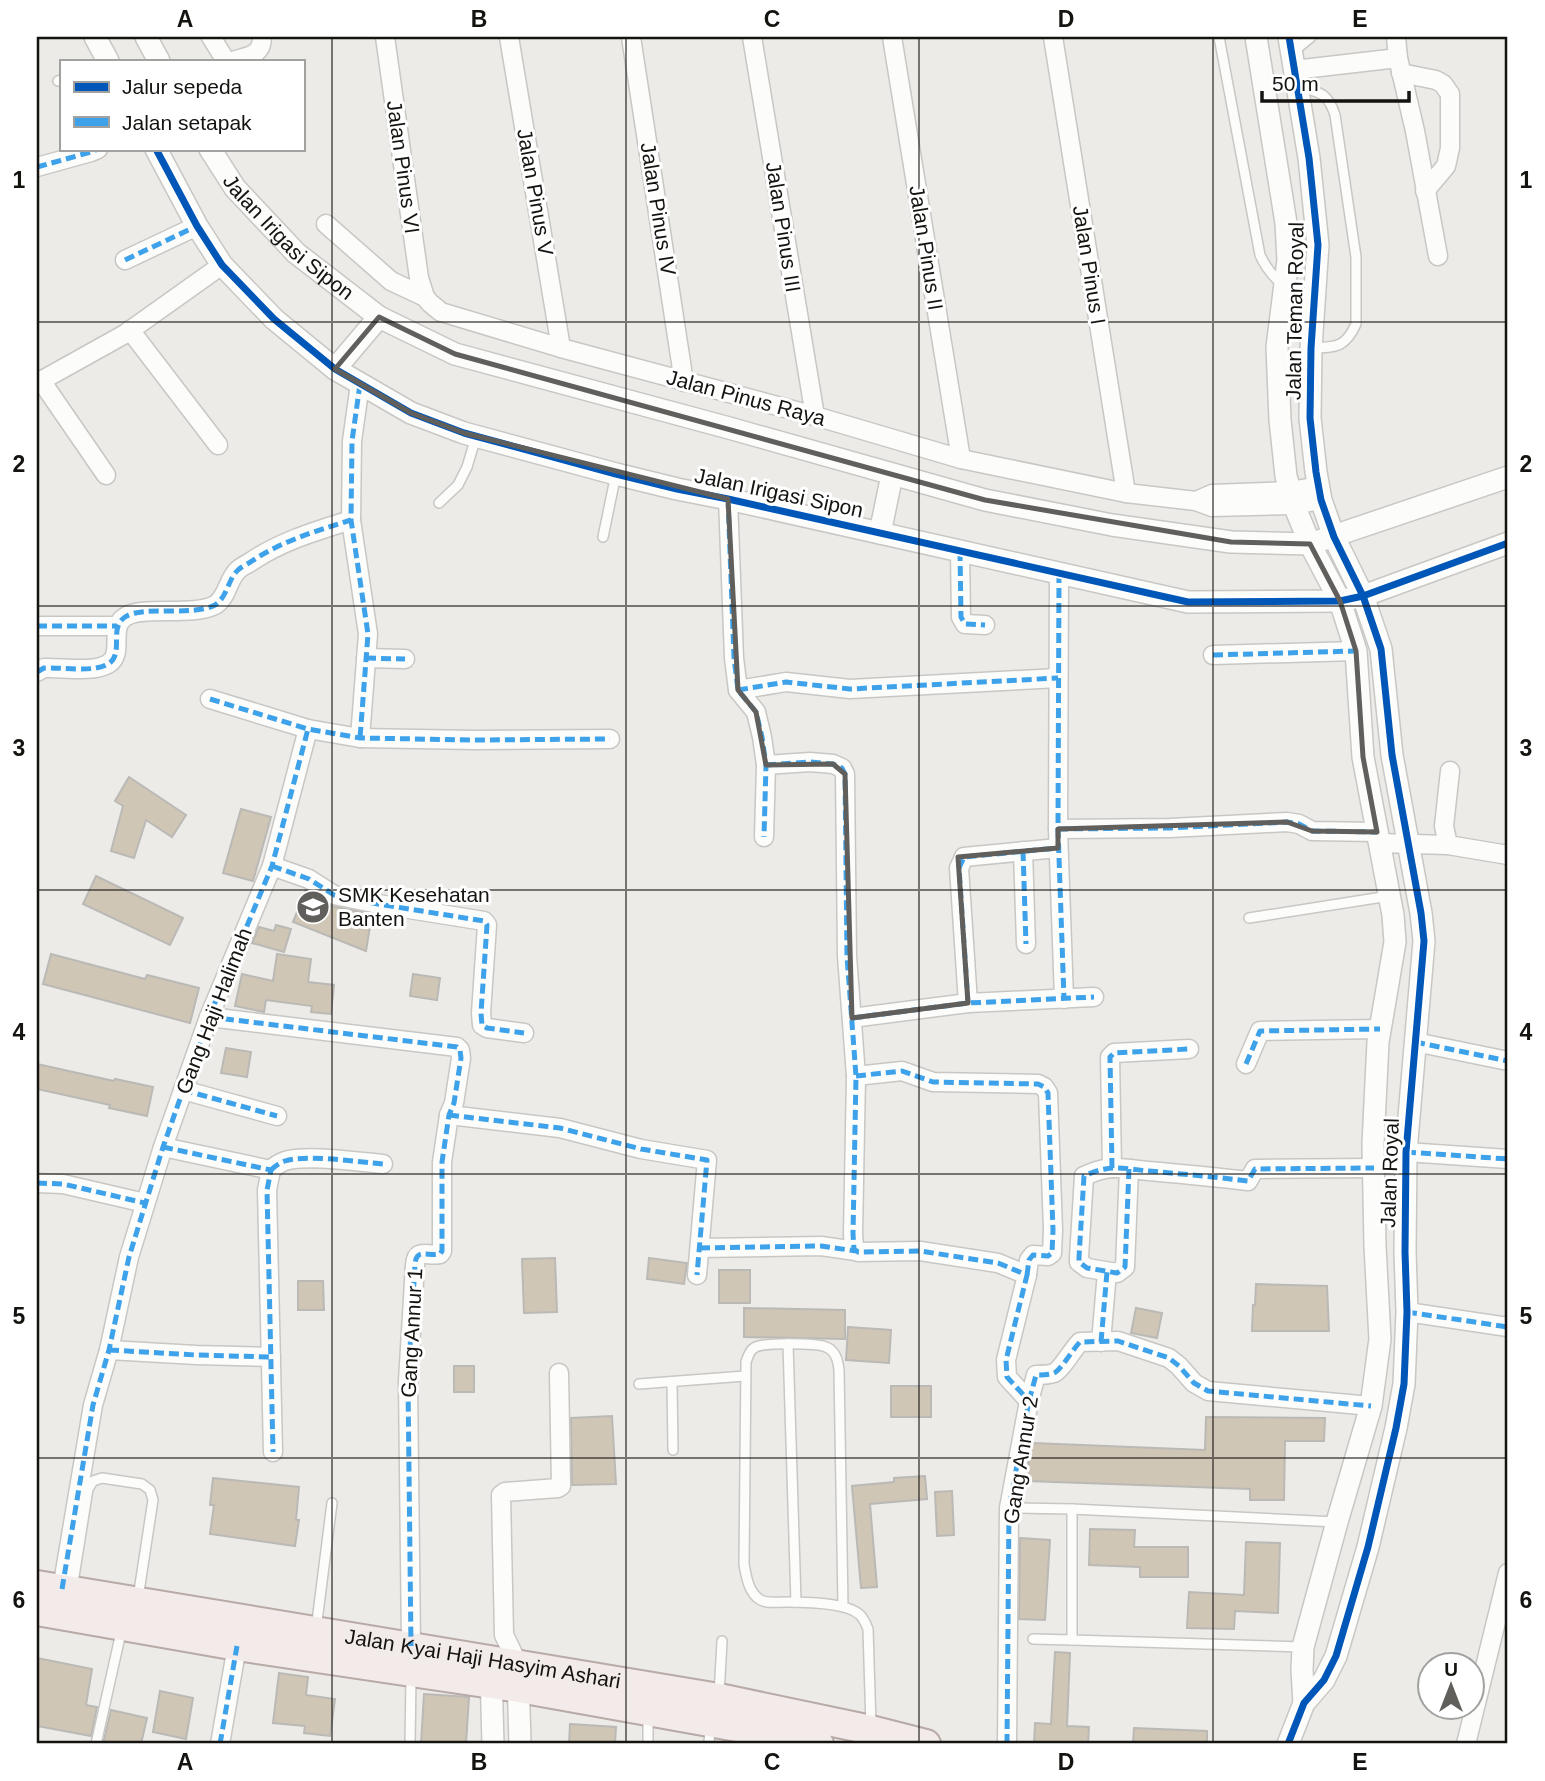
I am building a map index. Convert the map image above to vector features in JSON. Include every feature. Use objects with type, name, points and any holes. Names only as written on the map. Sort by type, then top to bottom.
[{"type":"main road","name":"Jalan Kyai Haji Hasyim Ashari","points":[[57,1588],[316,1630],[411,1659]]},
{"type":"main road","name":"Jalan Kyai Haji Hasyim Ashari","points":[[37,1611],[237,1646],[411,1659],[491,1671],[713,1721],[779,1740],[820,1744]]},
{"type":"main road","name":"Jalan Kyai Haji Hasyim Ashari","points":[[518,1676],[648,1711],[713,1721],[871,1730],[926,1744]]},
{"type":"street","points":[[94,37],[104,60]]},
{"type":"street","points":[[145,37],[158,60]]},
{"type":"street","points":[[211,37],[225,60]]},
{"type":"street","points":[[236,60],[256,53],[262,37]]},
{"type":"street","name":"Jalan Pinus VI","points":[[384,37],[419,278],[425,297]]},
{"type":"street","name":"Jalan Pinus V","points":[[509,37],[561,348]]},
{"type":"street","name":"Jalan Pinus IV","points":[[631,37],[684,382]]},
{"type":"street","name":"Jalan Pinus III","points":[[752,37],[815,416]]},
{"type":"street","name":"Jalan Pinus II","points":[[892,37],[961,459]]},
{"type":"street","name":"Jalan Pinus I","points":[[1052,37],[1125,494]]},
{"type":"street","name":"Jalan Teman Royal","points":[[1256,37],[1286,223],[1288,260],[1277,347],[1286,476],[1312,546],[1339,597]]},
{"type":"street","points":[[1396,37],[1438,256]]},
{"type":"street","points":[[1293,61],[1400,66],[1443,83],[1450,94],[1450,148],[1446,166],[1425,191]]},
{"type":"street","name":"Jalan Teman Royal","points":[[1293,61],[1309,158],[1318,245],[1311,348],[1310,418],[1320,493],[1336,540],[1361,593]]},
{"type":"street","points":[[37,167],[96,150]]},
{"type":"street","name":"Jalan Irigasi Sipon","points":[[157,150],[197,226],[222,265],[274,319],[339,364],[360,384],[411,413],[476,436],[677,489],[881,526],[960,551],[1188,603],[1339,597],[1361,593],[1508,543]]},
{"type":"street","name":"Jalan Irigasi Sipon","points":[[211,150],[235,188],[296,253],[375,321],[455,354],[729,428],[890,483],[1112,525],[1231,542],[1312,546],[1336,540],[1508,477]]},
{"type":"street","name":"Jalan Pinus Raya","points":[[327,224],[391,281],[425,297],[441,312],[961,459],[1125,494],[1204,504],[1292,498],[1320,493]]},
{"type":"street","points":[[125,260],[197,226]]},
{"type":"street","points":[[106,475],[39,382],[131,330],[222,265]]},
{"type":"street","points":[[339,364],[375,321]]},
{"type":"street","points":[[131,330],[218,445]]},
{"type":"street","points":[[360,384],[352,441],[351,520],[368,634],[360,738]]},
{"type":"street","points":[[881,526],[890,483]]},
{"type":"street","points":[[728,499],[734,658],[738,690],[756,712],[762,737],[766,765],[764,837]]},
{"type":"street","points":[[37,672],[44,668],[95,668],[107,665],[116,654],[117,626],[125,616],[181,611],[216,604],[238,570],[270,549],[305,534],[351,520]]},
{"type":"street","points":[[960,551],[961,617],[965,624],[985,625]]},
{"type":"street","points":[[1059,573],[1058,848],[1064,999]]},
{"type":"street","name":"Jalan Royal","points":[[1288,1744],[1304,1703],[1324,1680],[1336,1656],[1368,1547],[1404,1384],[1407,1312],[1406,1152],[1424,941],[1392,755],[1381,649],[1361,593]]},
{"type":"street","name":"Jalan Royal","points":[[1304,1703],[1303,1647],[1371,1406],[1380,1339],[1375,1246],[1374,1131],[1378,1042],[1395,942],[1363,757],[1356,651],[1339,597]]},
{"type":"street","points":[[37,626],[117,626]]},
{"type":"street","points":[[1213,655],[1356,651]]},
{"type":"street","points":[[366,658],[405,659]]},
{"type":"street","points":[[738,690],[786,682],[850,689],[1058,678]]},
{"type":"street","points":[[210,699],[308,729],[360,738],[610,739]]},
{"type":"street","name":"Gang Haji Halimah","points":[[57,1588],[93,1405],[109,1350],[128,1257],[209,1017],[272,866],[308,729]]},
{"type":"street","points":[[766,765],[810,762],[833,764],[842,768],[845,774],[848,956],[856,1076],[853,1234],[856,1251]]},
{"type":"street","points":[[1448,845],[1444,826],[1450,771]]},
{"type":"street","points":[[1058,829],[1170,828],[1287,822],[1299,824],[1312,831],[1408,843],[1448,845],[1508,856]]},
{"type":"street","points":[[968,1003],[960,862],[964,857],[1058,848]]},
{"type":"street","points":[[1023,851],[1026,944]]},
{"type":"street","points":[[272,866],[309,879],[334,895],[484,921],[487,925],[482,1025],[524,1033]]},
{"type":"street","points":[[852,1018],[968,1003],[1094,997]]},
{"type":"street","name":"Gang Annur 1","points":[[209,1017],[457,1047],[460,1051],[454,1103],[449,1115],[442,1162],[442,1251],[437,1255],[418,1255],[415,1259],[408,1381],[411,1659]]},
{"type":"street","points":[[1246,1064],[1260,1031],[1380,1029]]},
{"type":"street","points":[[1415,1042],[1508,1060]]},
{"type":"street","points":[[1189,1049],[1114,1053],[1110,1057],[1120,1169],[1126,1262],[1117,1273],[1087,1268],[1079,1262],[1084,1176],[1104,1168],[1120,1169],[1248,1181],[1255,1169],[1374,1168]]},
{"type":"street","points":[[856,1076],[902,1071],[933,1082],[1038,1084],[1048,1093],[1052,1253],[1048,1256],[1033,1255],[1030,1260],[1006,1360],[1007,1377],[1029,1401]]},
{"type":"street","points":[[183,1090],[277,1115]]},
{"type":"street","points":[[449,1115],[560,1128],[641,1149],[705,1159],[707,1165],[697,1275]]},
{"type":"street","points":[[163,1147],[271,1170]]},
{"type":"street","points":[[1406,1152],[1508,1160]]},
{"type":"street","points":[[273,1452],[267,1190],[271,1170],[286,1160],[302,1158],[383,1164]]},
{"type":"street","points":[[37,1183],[63,1184],[145,1203]]},
{"type":"street","points":[[700,1248],[821,1246],[856,1251],[920,1251],[998,1263],[1027,1275]]},
{"type":"street","points":[[1101,1342],[1107,1272]]},
{"type":"street","points":[[1407,1312],[1508,1327]]},
{"type":"street","name":"Gang Annur 2","points":[[1007,1744],[1009,1508],[1036,1375],[1051,1374],[1060,1369],[1080,1342],[1118,1341],[1170,1358],[1194,1383],[1208,1391],[1371,1406]]},
{"type":"street","points":[[109,1350],[271,1357]]},
{"type":"street","points":[[520,1744],[518,1676],[504,1635],[501,1495],[505,1492],[561,1486],[559,1373]]},
{"type":"street","points":[[1465,1744],[1506,1592],[1508,1573]]},
{"type":"street","points":[[493,1744],[491,1671],[504,1635]]},
{"type":"street","points":[[220,1744],[237,1646]]},
{"type":"lane","points":[[1219,37],[1260,255],[1271,275],[1285,286]]},
{"type":"lane","points":[[1311,37],[1293,61],[1332,105],[1356,257],[1356,324],[1341,345],[1311,348]]},
{"type":"lane","points":[[439,503],[458,485],[467,467],[476,436]]},
{"type":"lane","points":[[603,537],[616,474]]},
{"type":"lane","points":[[1249,918],[1389,896]]},
{"type":"lane","points":[[788,1344],[796,1602]]},
{"type":"lane","points":[[843,1607],[838,1358],[826,1347],[788,1344],[756,1346],[751,1350],[746,1362],[745,1376],[744,1564],[748,1581],[751,1590],[759,1599],[767,1602],[843,1607],[858,1612],[864,1619],[868,1629],[871,1730]]},
{"type":"lane","points":[[639,1384],[745,1376]]},
{"type":"lane","points":[[672,1382],[673,1450]]},
{"type":"lane","points":[[57,1588],[93,1481],[102,1478],[142,1484],[150,1490],[153,1500],[137,1601]]},
{"type":"lane","points":[[316,1630],[332,1503]]},
{"type":"lane","points":[[1009,1508],[1337,1522]]},
{"type":"lane","points":[[1072,1510],[1072,1640]]},
{"type":"lane","points":[[96,1744],[123,1626]]},
{"type":"lane","points":[[1033,1639],[1303,1647]]},
{"type":"lane","points":[[713,1721],[722,1641]]},
{"type":"lane","points":[[410,1744],[411,1659]]},
{"type":"lane","points":[[648,1711],[648,1744]]},
{"type":"highlighted area","points":[[379,317],[455,354],[985,500],[1231,542],[1310,544],[1340,601],[1356,651],[1363,757],[1377,832],[1312,831],[1287,822],[1058,829],[1058,848],[958,857],[968,1003],[852,1018],[845,774],[833,764],[766,765],[756,712],[738,690],[728,499],[464,433],[411,413],[335,369]]},
{"type":"building","points":[[129,777],[186,815],[172,837],[146,820],[134,858],[111,851],[123,806],[115,801]]},
{"type":"building","points":[[241,809],[271,817],[253,881],[223,873]]},
{"type":"building","points":[[96,876],[183,918],[170,945],[83,904]]},
{"type":"building","points":[[306,890],[331,906],[372,914],[366,951],[293,922]]},
{"type":"building","points":[[276,925],[291,929],[284,952],[252,943],[259,927],[274,931]]},
{"type":"building","points":[[51,954],[145,979],[147,975],[199,988],[190,1023],[43,984]]},
{"type":"building","points":[[277,954],[311,959],[308,982],[334,985],[331,1014],[311,1012],[312,1006],[266,1000],[264,1012],[235,1006],[242,974],[273,981]]},
{"type":"building","points":[[413,974],[440,978],[437,1000],[410,996]]},
{"type":"building","points":[[226,1048],[251,1052],[247,1077],[221,1073]]},
{"type":"building","points":[[37,1064],[153,1087],[147,1116],[37,1089]]},
{"type":"building","points":[[555,1258],[557,1312],[524,1313],[522,1259]]},
{"type":"building","points":[[649,1258],[687,1263],[684,1284],[647,1279]]},
{"type":"building","points":[[719,1270],[750,1270],[750,1303],[719,1303]]},
{"type":"building","points":[[298,1281],[323,1281],[324,1310],[298,1310]]},
{"type":"building","points":[[1256,1284],[1327,1286],[1329,1331],[1252,1331]]},
{"type":"building","points":[[744,1308],[845,1310],[845,1339],[744,1337]]},
{"type":"building","points":[[1136,1308],[1162,1313],[1157,1338],[1131,1333]]},
{"type":"building","points":[[848,1327],[891,1330],[889,1363],[846,1360]]},
{"type":"building","points":[[454,1366],[474,1366],[474,1392],[454,1392]]},
{"type":"building","points":[[891,1386],[931,1386],[931,1417],[891,1417]]},
{"type":"building","points":[[612,1416],[616,1484],[572,1485],[571,1418]]},
{"type":"building","points":[[1206,1417],[1325,1418],[1324,1441],[1285,1441],[1284,1500],[1250,1500],[1250,1489],[1028,1481],[1033,1443],[1205,1450]]},
{"type":"building","points":[[925,1476],[927,1499],[870,1504],[877,1587],[861,1588],[852,1486],[894,1482],[894,1478]]},
{"type":"building","points":[[213,1478],[299,1487],[296,1520],[299,1520],[295,1546],[210,1534],[214,1505],[210,1505]]},
{"type":"building","points":[[952,1491],[954,1535],[937,1536],[935,1492]]},
{"type":"building","points":[[1090,1529],[1135,1530],[1134,1547],[1188,1547],[1188,1577],[1140,1577],[1140,1567],[1089,1565]]},
{"type":"building","points":[[1020,1538],[1050,1540],[1045,1620],[1019,1619]]},
{"type":"building","points":[[1246,1542],[1280,1543],[1278,1613],[1235,1611],[1234,1629],[1187,1628],[1189,1592],[1244,1595]]},
{"type":"building","points":[[1055,1652],[1070,1653],[1067,1726],[1089,1727],[1088,1744],[1034,1744],[1035,1723],[1051,1724]]},
{"type":"building","points":[[37,1658],[92,1669],[86,1705],[97,1707],[91,1736],[37,1726]]},
{"type":"building","points":[[279,1673],[308,1677],[306,1695],[335,1699],[330,1736],[304,1733],[305,1726],[273,1723]]},
{"type":"building","points":[[160,1691],[193,1698],[186,1739],[153,1732]]},
{"type":"building","points":[[424,1694],[469,1697],[466,1744],[421,1744]]},
{"type":"building","points":[[111,1710],[147,1718],[141,1744],[103,1744]]},
{"type":"building","points":[[570,1724],[616,1727],[615,1744],[569,1744]]},
{"type":"building","points":[[1134,1728],[1207,1731],[1207,1744],[1133,1744]]},
{"type":"marked path","points":[[37,167],[96,150]]},
{"type":"marked path","points":[[125,260],[197,226]]},
{"type":"marked path","points":[[360,384],[352,441],[351,520],[368,634],[360,738]]},
{"type":"marked path","points":[[728,499],[734,658],[738,690],[756,712],[762,737],[766,765],[764,837]]},
{"type":"marked path","points":[[37,672],[44,668],[102,667],[113,660],[118,628],[125,617],[143,612],[194,610],[215,605],[243,566],[287,542],[351,520]]},
{"type":"marked path","points":[[960,551],[961,617],[965,624],[985,625]]},
{"type":"marked path","points":[[1059,573],[1058,829],[1064,999]]},
{"type":"marked path","points":[[37,626],[117,626]]},
{"type":"marked path","points":[[1213,655],[1356,651]]},
{"type":"marked path","points":[[366,658],[405,659]]},
{"type":"marked path","points":[[738,690],[786,682],[850,689],[1058,678]]},
{"type":"marked path","points":[[210,699],[308,729]]},
{"type":"marked path","points":[[62,1589],[93,1405],[109,1350],[129,1257],[163,1147],[209,1017],[272,866],[308,729],[360,738],[610,739]]},
{"type":"marked path","points":[[766,765],[810,762],[833,764],[842,768],[845,774],[847,956],[856,1076],[854,1249],[858,1252],[920,1251],[998,1263],[1027,1275],[1006,1360],[1007,1377],[1029,1401]]},
{"type":"marked path","points":[[1058,829],[1170,828],[1287,822],[1299,824],[1312,831],[1377,832]]},
{"type":"marked path","points":[[968,1003],[959,868],[964,857],[1058,848]]},
{"type":"marked path","points":[[1023,851],[1026,944]]},
{"type":"marked path","points":[[272,866],[309,879],[334,895],[484,921],[487,925],[482,1025],[524,1033]]},
{"type":"marked path","points":[[852,1018],[968,1003],[1094,997]]},
{"type":"marked path","points":[[209,1017],[457,1047],[460,1050],[454,1103],[449,1115],[442,1162],[442,1251],[440,1254],[420,1254],[415,1265],[408,1381],[411,1646]]},
{"type":"marked path","points":[[1246,1064],[1260,1031],[1380,1029]]},
{"type":"marked path","points":[[1415,1042],[1508,1061]]},
{"type":"marked path","points":[[1112,1168],[1110,1057],[1114,1053],[1189,1049]]},
{"type":"marked path","points":[[856,1076],[902,1071],[933,1082],[1038,1084],[1044,1087],[1048,1093],[1052,1253],[1048,1256],[1033,1255],[1029,1260],[1027,1275]]},
{"type":"marked path","points":[[183,1090],[277,1116]]},
{"type":"marked path","points":[[449,1115],[560,1128],[641,1149],[707,1160],[697,1275]]},
{"type":"marked path","points":[[163,1147],[271,1170],[267,1190],[273,1452]]},
{"type":"marked path","points":[[1406,1152],[1508,1159]]},
{"type":"marked path","points":[[271,1170],[285,1161],[306,1158],[383,1164]]},
{"type":"marked path","points":[[1129,1169],[1125,1267],[1117,1273],[1087,1268],[1079,1262],[1084,1176],[1094,1172],[1121,1168],[1248,1181],[1255,1169],[1374,1168]]},
{"type":"marked path","points":[[37,1183],[63,1184],[145,1203]]},
{"type":"marked path","points":[[700,1248],[821,1246],[856,1251]]},
{"type":"marked path","points":[[1101,1342],[1107,1272]]},
{"type":"marked path","points":[[1407,1312],[1508,1327]]},
{"type":"marked path","points":[[1007,1744],[1009,1508],[1036,1375],[1057,1371],[1080,1342],[1118,1341],[1169,1358],[1194,1383],[1208,1391],[1371,1406]]},
{"type":"marked path","points":[[109,1350],[271,1357]]},
{"type":"marked path","points":[[220,1744],[237,1646]]},
{"type":"cycle path","points":[[1288,1744],[1304,1703],[1324,1680],[1336,1656],[1368,1547],[1404,1384],[1407,1312],[1406,1152],[1424,941],[1392,755],[1381,649],[1363,596],[1334,537],[1321,500],[1316,472],[1310,418],[1311,348],[1318,245],[1309,158],[1289,37]]},
{"type":"cycle path","points":[[157,150],[197,226],[222,265],[274,319],[335,369],[411,413],[464,433],[677,489],[1188,602],[1340,601],[1363,596],[1508,543]]},
{"type":"place","name":"SMK Kesehatan Banten","points":[[313,907]]}]
